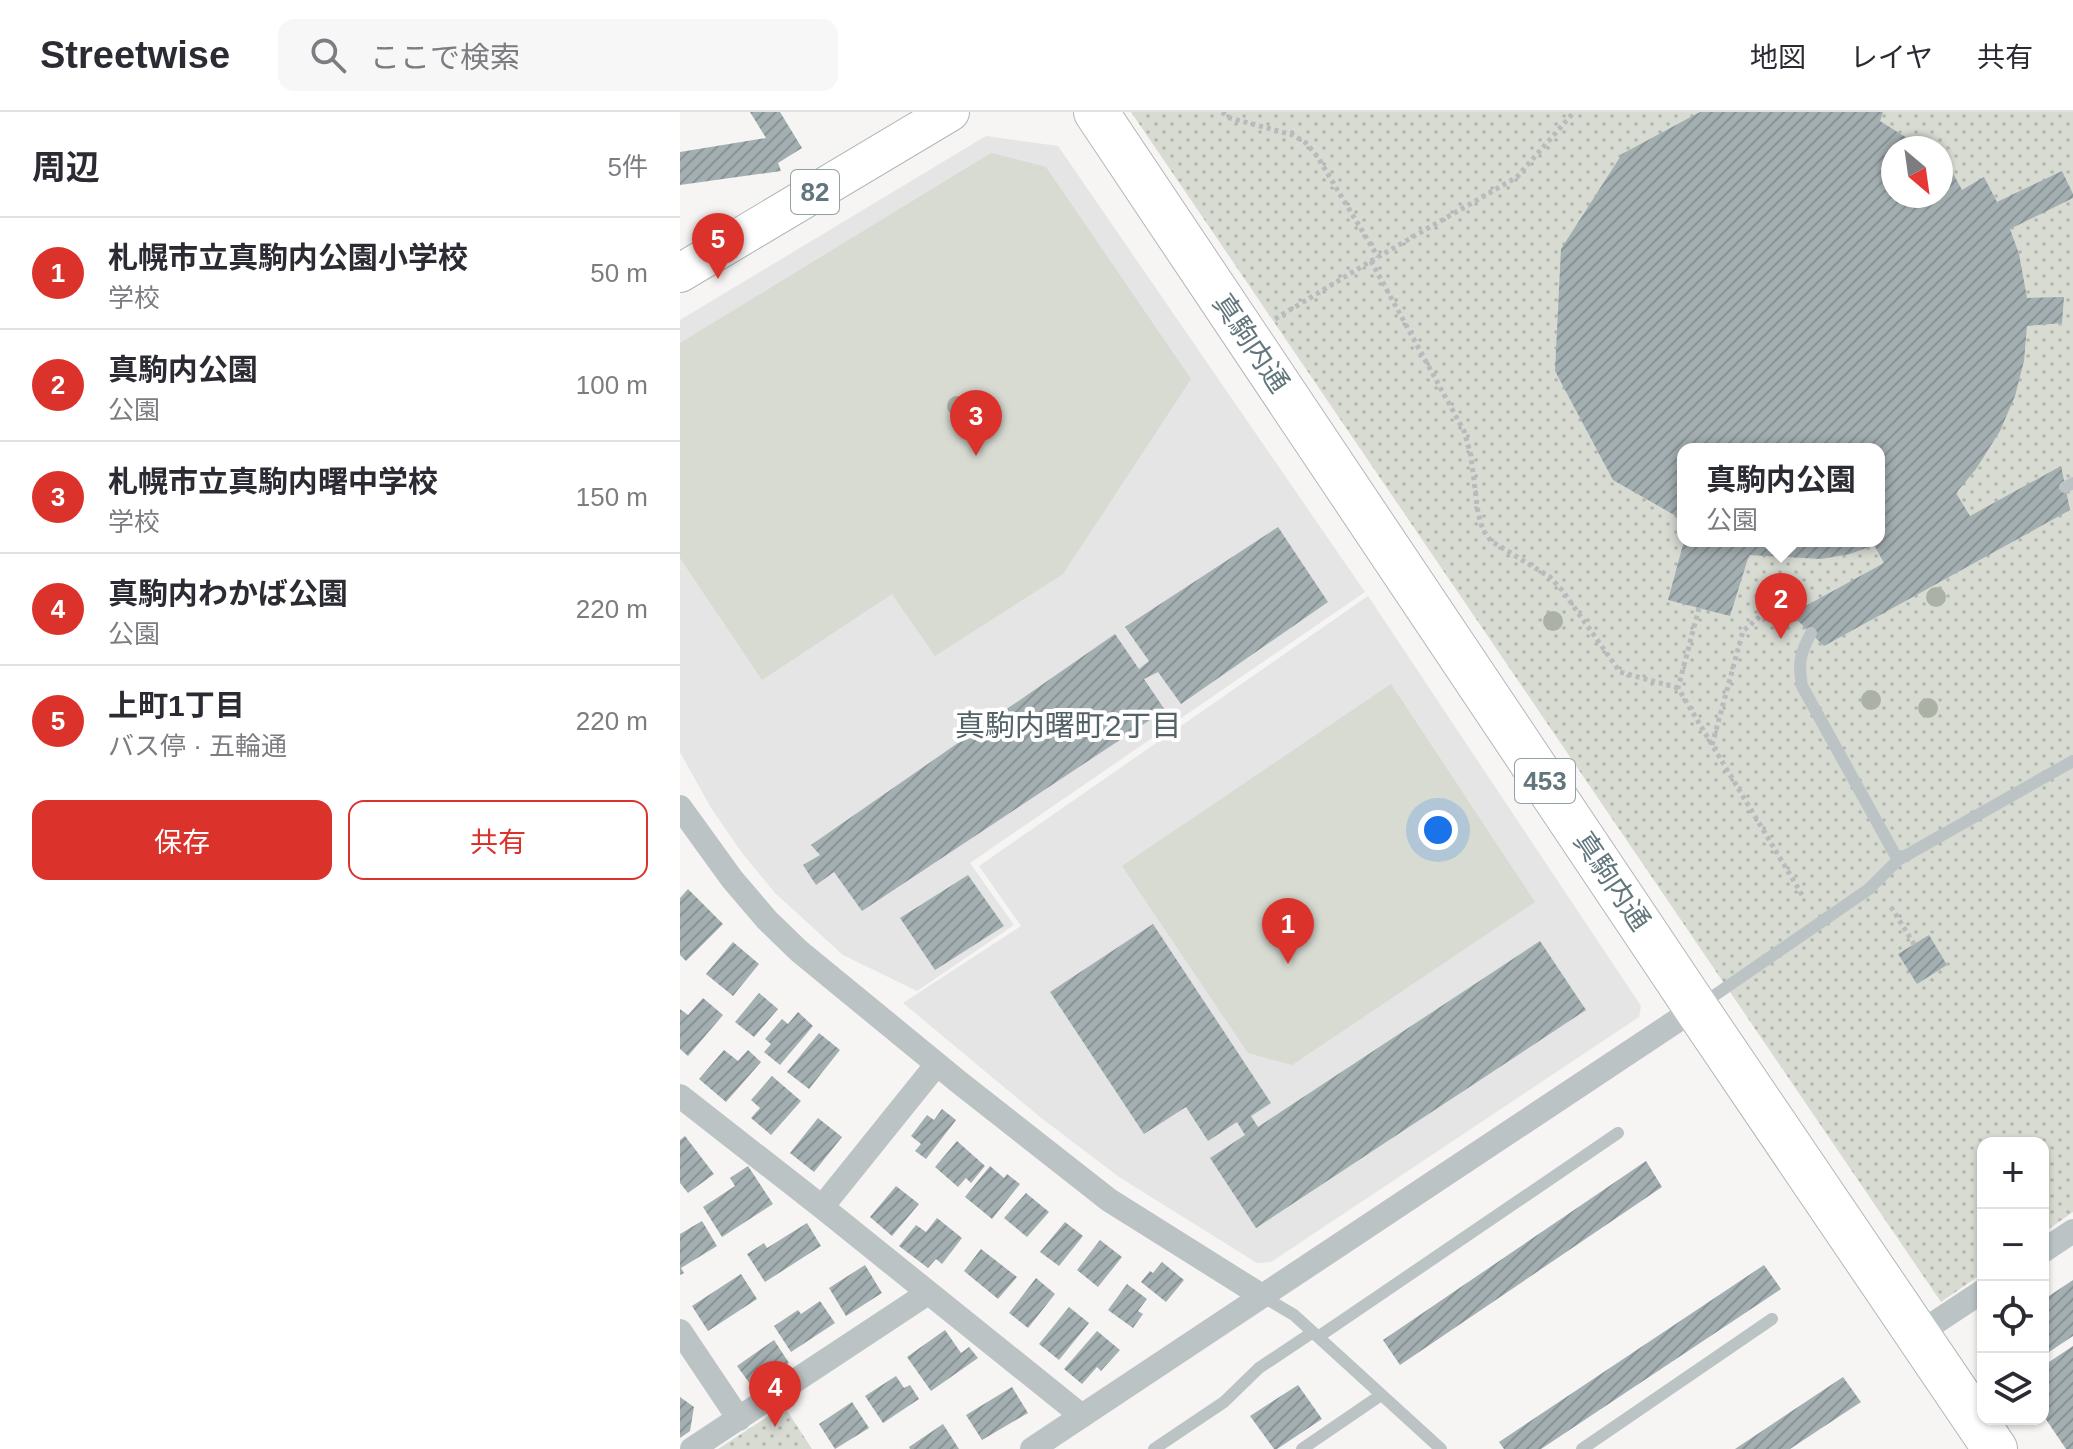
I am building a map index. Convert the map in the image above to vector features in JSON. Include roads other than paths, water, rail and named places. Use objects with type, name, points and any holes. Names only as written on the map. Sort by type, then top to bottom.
[{"type":"highway","name":"真駒内通","points":[[1096,112],[1995,1449]]},
{"type":"main road","name":"82","points":[[680,273],[950,112]]},
{"type":"street","points":[[680,807],[732,879],[799,951],[1109,1200],[1262,1296]]},
{"type":"street","points":[[1032,1449],[1696,1008]]},
{"type":"street","points":[[822,1207],[937,1064]]},
{"type":"street","points":[[680,1096],[1082,1416]]},
{"type":"street","points":[[2049,1247],[2072,1233]]},
{"type":"street","points":[[692,1449],[928,1293]]},
{"type":"street","points":[[1918,1334],[1977,1295]]},
{"type":"street","points":[[680,1331],[739,1419]]},
{"type":"lane","points":[[1811,633],[1800,654],[1802,686],[1898,860]]},
{"type":"lane","points":[[1696,1008],[1869,889],[1898,860],[2073,761]]},
{"type":"lane","points":[[1154,1449],[1224,1402],[1259,1368],[1618,1133]]},
{"type":"lane","points":[[1262,1296],[1294,1315],[1441,1449]]},
{"type":"lane","points":[[1582,1449],[1772,1319]]},
{"type":"lane","points":[[1302,1449],[1381,1395]]},
{"type":"place","name":"上町1丁目","points":[[718,279]]},
{"type":"place","name":"札幌市立真駒内曙中学校","points":[[976,456]]},
{"type":"place","name":"真駒内公園","points":[[1781,639]]},
{"type":"place","name":"札幌市立真駒内公園小学校","points":[[1288,964]]},
{"type":"place","name":"真駒内わかば公園","points":[[775,1427]]},
{"type":"district","name":"真駒内曙町2丁目","points":[[1068,725]]}]
